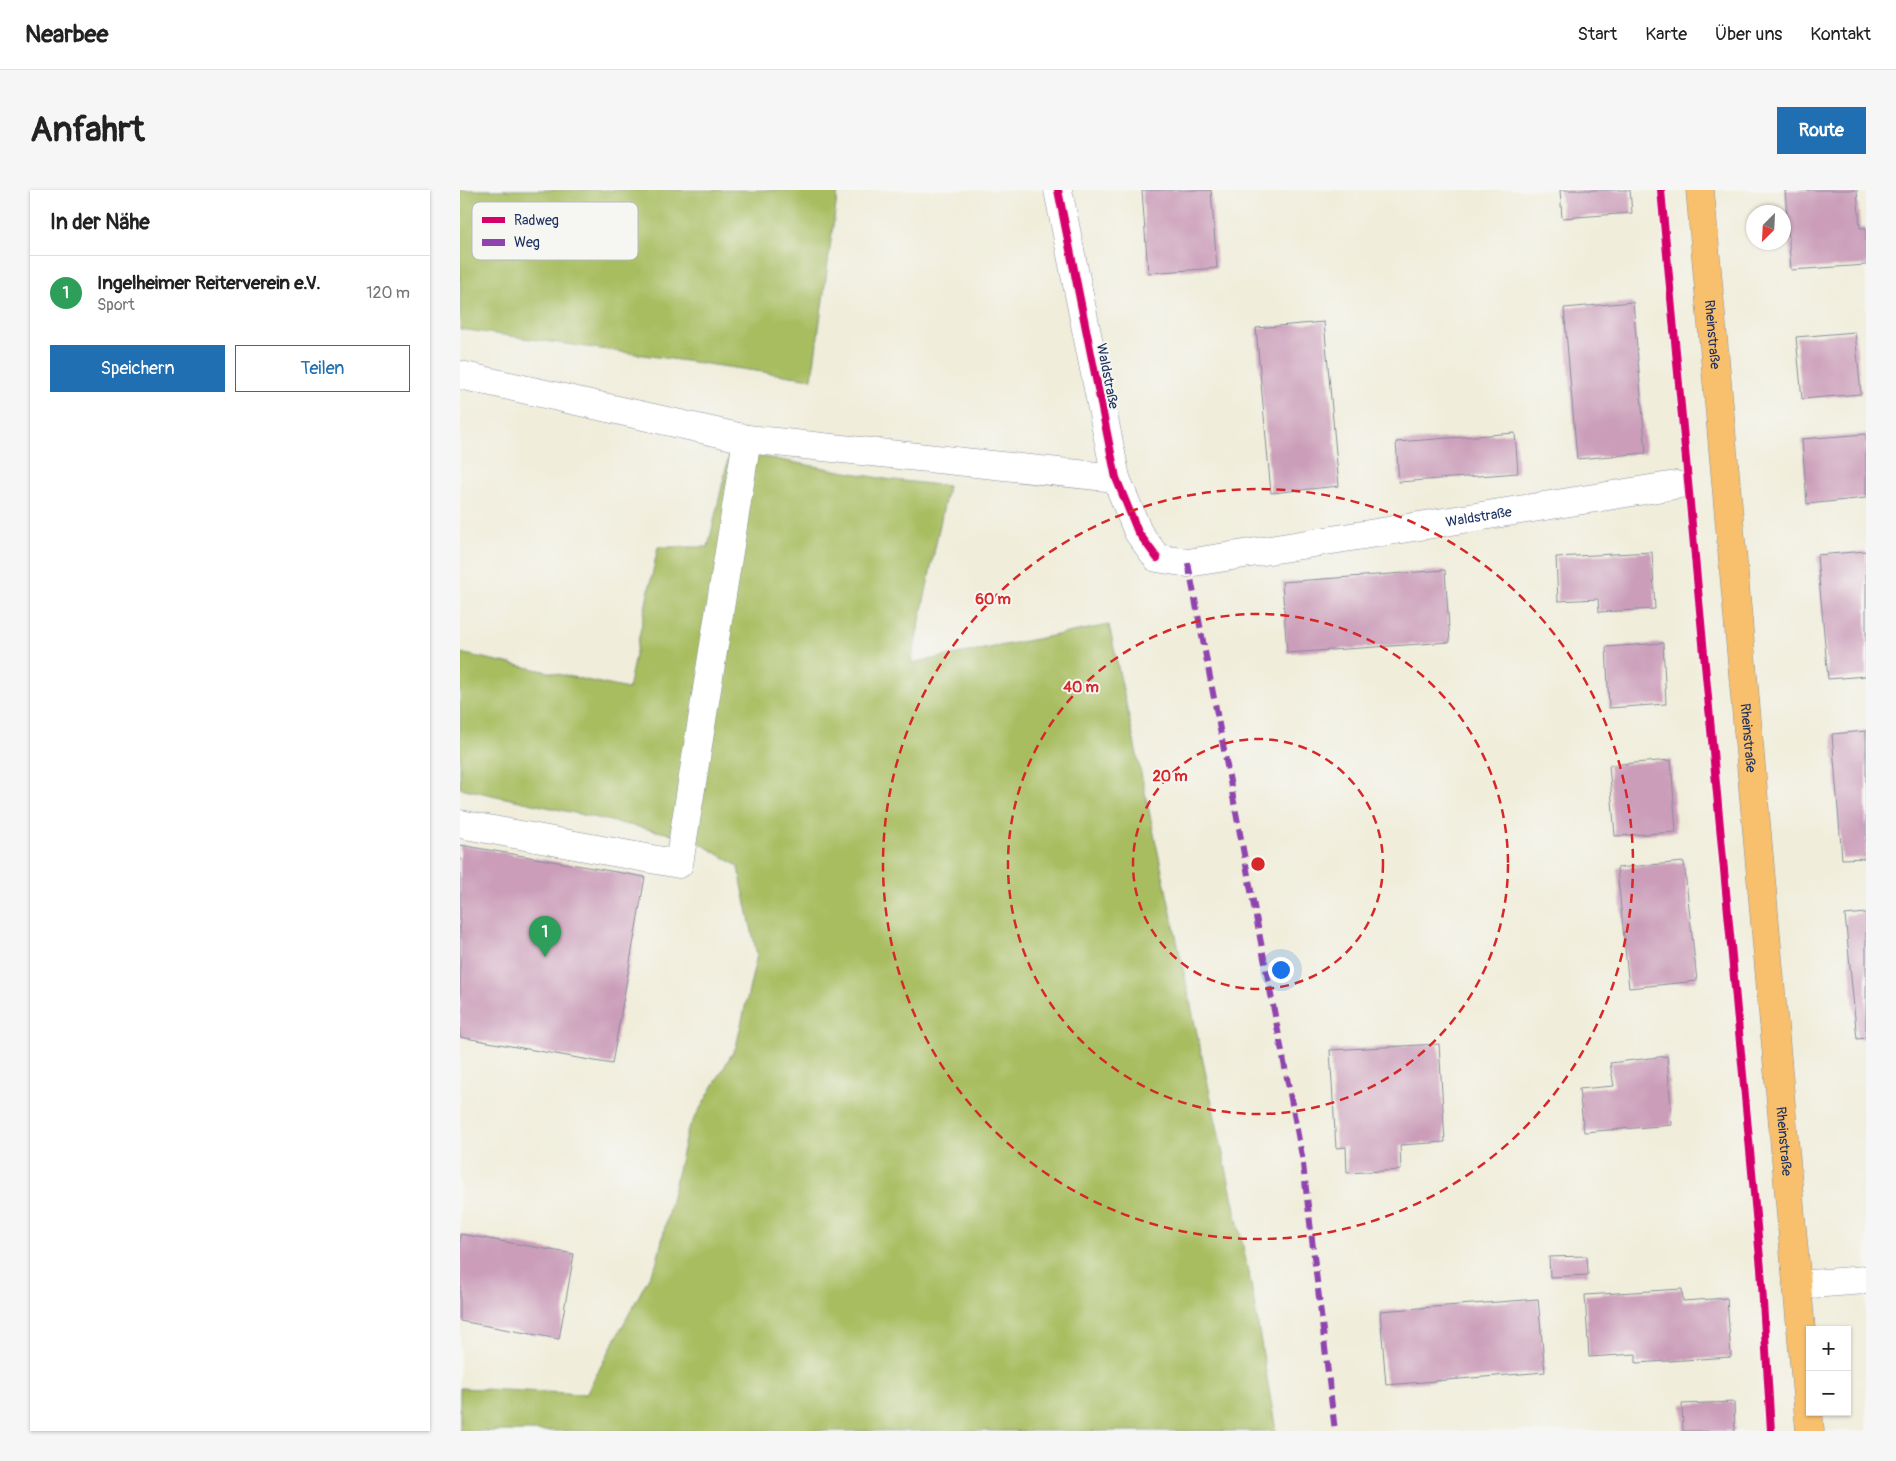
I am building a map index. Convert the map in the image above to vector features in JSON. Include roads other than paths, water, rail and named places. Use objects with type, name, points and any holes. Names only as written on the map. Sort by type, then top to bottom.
[{"type":"main road","name":"Rheinstraße","points":[[1700,190],[1810,1431]]},
{"type":"street","name":"Waldstraße","points":[[1058,190],[1116,478],[1138,532],[1157,558],[1188,563],[1676,486]]},
{"type":"street","points":[[460,375],[747,439],[1116,478]]},
{"type":"street","points":[[460,824],[679,864],[747,439]]},
{"type":"street","points":[[1797,1285],[1866,1280]]},
{"type":"place","name":"Ingelheimer Reiterverein e.V.","points":[[545,957]]}]
